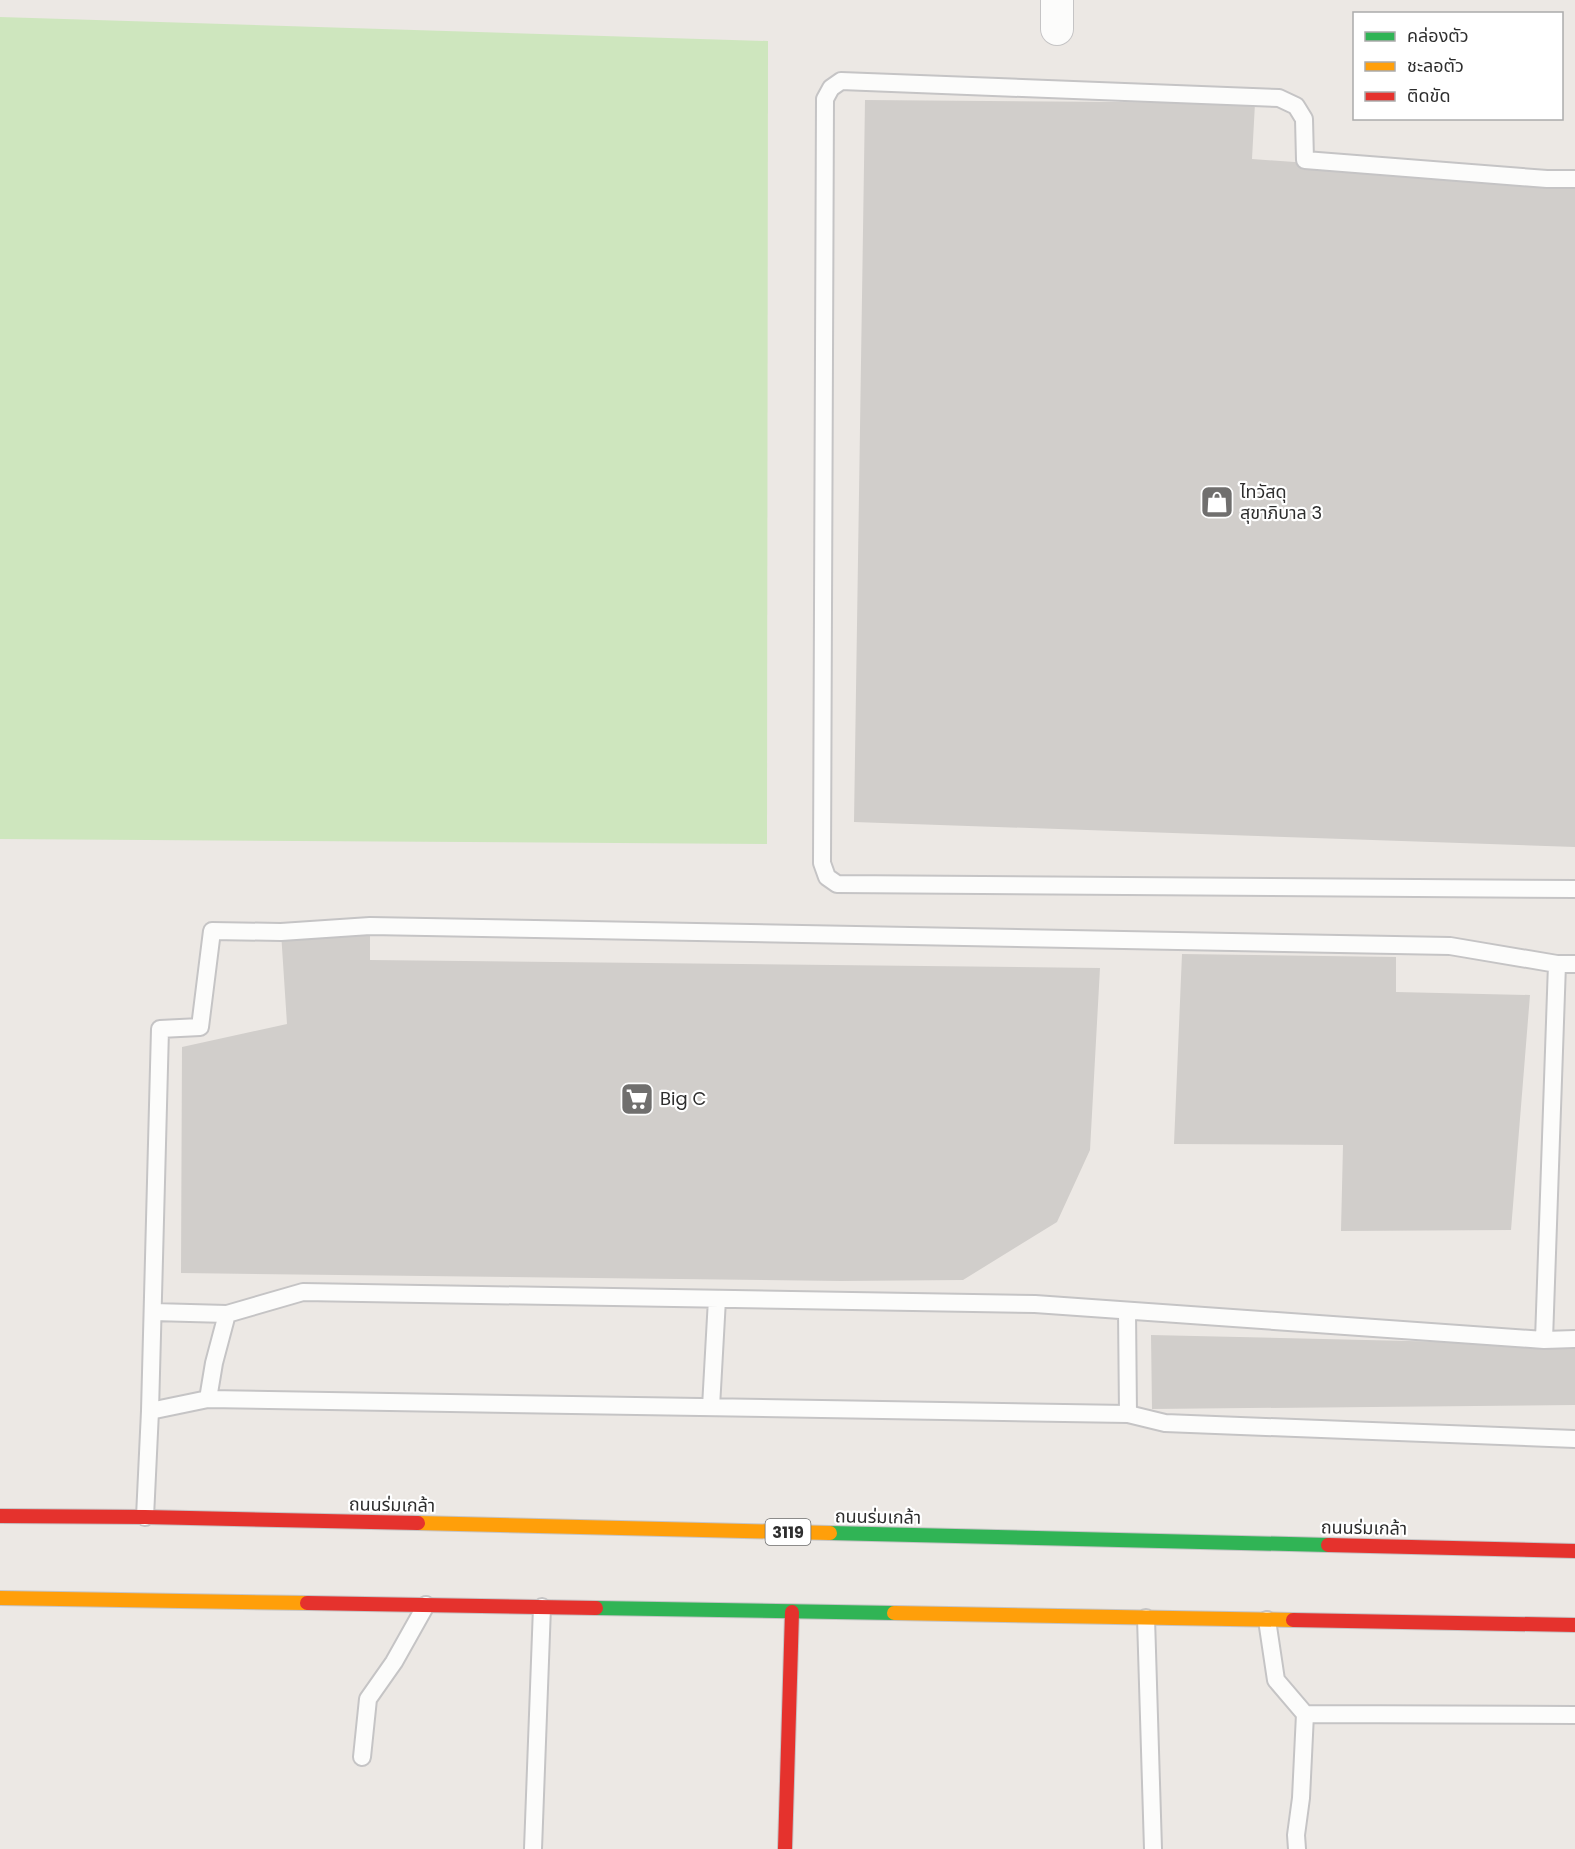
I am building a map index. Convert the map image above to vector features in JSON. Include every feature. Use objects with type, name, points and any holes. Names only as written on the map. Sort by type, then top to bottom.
[{"type":"main road","name":"ถนนร่มเกล้า","points":[[0,1516],[145,1517],[1575,1551]]},
{"type":"main road","points":[[0,1598],[1575,1625]]},
{"type":"main road","points":[[785,1849],[792,1612]]},
{"type":"lane","points":[[1575,179],[1547,179],[1305,160],[1304,119],[1296,106],[1279,98],[841,81],[831,88],[825,99],[822,863],[827,877],[837,884],[1575,889]]},
{"type":"lane","points":[[145,1517],[160,1029],[200,1027],[212,931],[281,932],[370,926],[1450,946],[1557,964],[1575,964]]},
{"type":"lane","points":[[1544,1340],[1557,964]]},
{"type":"lane","points":[[153,1312],[227,1314],[303,1292],[1035,1304],[1544,1340],[1575,1340]]},
{"type":"lane","points":[[711,1407],[717,1299]]},
{"type":"lane","points":[[1127,1311],[1128,1414]]},
{"type":"lane","points":[[208,1399],[227,1314]]},
{"type":"lane","points":[[150,1411],[208,1399],[1128,1414],[1165,1423],[1575,1439]]},
{"type":"lane","points":[[362,1757],[368,1699],[394,1662],[426,1605]]},
{"type":"lane","points":[[533,1849],[542,1607]]},
{"type":"lane","points":[[1146,1618],[1153,1849]]},
{"type":"lane","points":[[1267,1620],[1276,1680],[1305,1714],[1301,1798],[1296,1835],[1297,1849]]},
{"type":"lane","points":[[1305,1714],[1575,1715]]},
{"type":"green space","points":[[0,17],[768,41],[767,844],[0,839]]},
{"type":"building","name":"ไทวัสดุ สุขาภิบาล 3","points":[[865,100],[1255,103],[1252,159],[1575,182],[1575,847],[854,822]]},
{"type":"building","name":"Big C","points":[[370,926],[370,960],[1100,968],[1090,1150],[1057,1222],[963,1280],[841,1281],[181,1273],[182,1047],[287,1024],[281,932]]},
{"type":"building","points":[[1182,954],[1396,957],[1396,992],[1530,995],[1511,1230],[1341,1231],[1343,1145],[1174,1144]]},
{"type":"building","points":[[1151,1335],[1575,1345],[1575,1405],[1152,1409]]},
{"type":"traffic: fast","points":[[830,1533],[1328,1545]]},
{"type":"traffic: fast","points":[[596,1608],[894,1613]]},
{"type":"traffic: slow","points":[[418,1523],[830,1533]]},
{"type":"traffic: slow","points":[[0,1598],[307,1603]]},
{"type":"traffic: slow","points":[[894,1613],[1293,1620]]},
{"type":"traffic: jam","points":[[0,1516],[418,1523]]},
{"type":"traffic: jam","points":[[1328,1545],[1575,1551]]},
{"type":"traffic: jam","points":[[307,1603],[596,1608]]},
{"type":"traffic: jam","points":[[785,1849],[792,1612]]},
{"type":"traffic: jam","points":[[1293,1620],[1575,1625]]},
{"type":"place","name":"ไทวัสดุ สุขาภิบาล 3","points":[[1217,502]]},
{"type":"place","name":"Big C","points":[[637,1099]]}]
